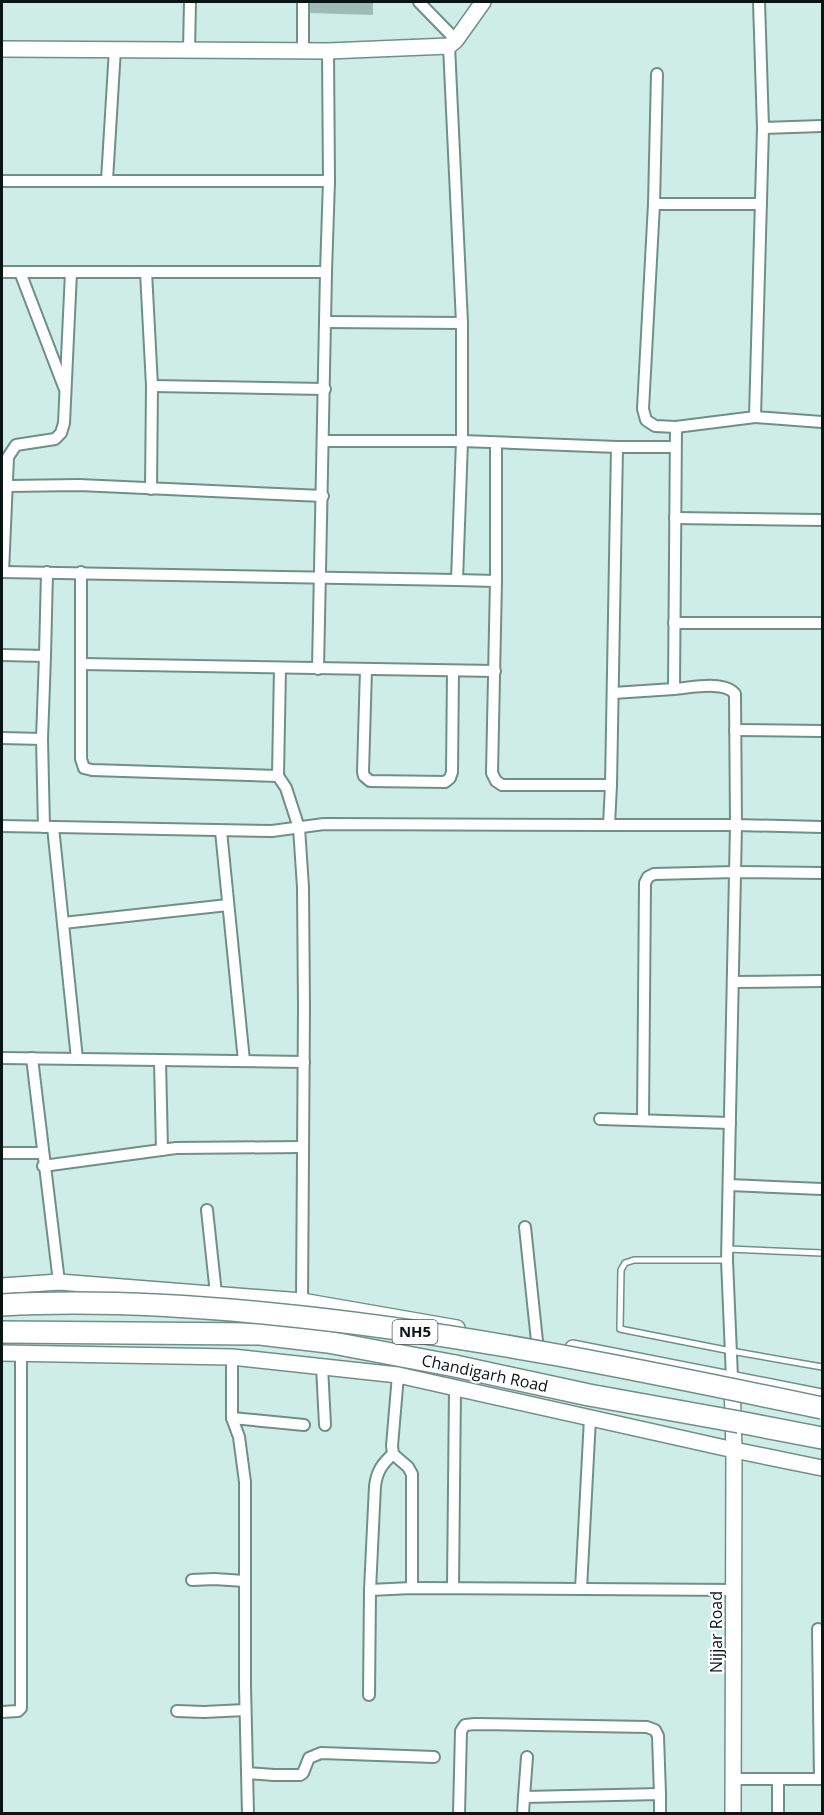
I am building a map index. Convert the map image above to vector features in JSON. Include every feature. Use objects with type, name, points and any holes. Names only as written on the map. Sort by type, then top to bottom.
[{"type":"highway","name":"NH5","points":[[2,1305],[137,1303],[315,1318],[456,1337],[822,1408]]},
{"type":"highway","name":"Chandigarh Road","points":[[2,1332],[250,1334],[328,1342],[589,1395],[822,1438]]},
{"type":"main road","points":[[2,49],[328,51],[452,43],[483,2]]},
{"type":"main road","points":[[2,1286],[59,1282],[302,1301],[537,1341],[822,1397]]},
{"type":"main road","points":[[2,1353],[231,1357],[398,1375],[734,1450],[822,1467]]},
{"type":"main road","name":"Nijjar Road","points":[[732,1378],[734,1450],[733,1814]]},
{"type":"street","points":[[189,50],[190,2]]},
{"type":"street","points":[[303,2],[303,51]]},
{"type":"street","points":[[419,2],[452,43],[462,323],[462,441],[457,580]]},
{"type":"street","points":[[755,417],[763,128],[759,2]]},
{"type":"street","points":[[107,180],[115,49]]},
{"type":"street","points":[[318,669],[325,389],[328,51]]},
{"type":"street","points":[[657,74],[654,204],[643,409],[646,420],[655,426],[676,427],[755,417],[822,422]]},
{"type":"street","points":[[763,128],[822,126]]},
{"type":"street","points":[[2,181],[328,182]]},
{"type":"street","points":[[654,204],[761,204]]},
{"type":"street","points":[[2,272],[326,272]]},
{"type":"street","points":[[20,272],[66,393]]},
{"type":"street","points":[[71,272],[64,423],[55,439],[16,445],[8,457],[2,572],[496,581]]},
{"type":"street","points":[[146,272],[152,386],[151,489]]},
{"type":"street","points":[[326,322],[462,323]]},
{"type":"street","points":[[152,386],[325,389]]},
{"type":"street","points":[[674,689],[676,427]]},
{"type":"street","points":[[324,441],[462,441],[675,447]]},
{"type":"street","points":[[496,443],[492,773],[496,781],[502,785],[611,785]]},
{"type":"street","points":[[609,825],[617,447]]},
{"type":"street","points":[[8,486],[79,485],[323,495]]},
{"type":"street","points":[[675,518],[822,520]]},
{"type":"street","points":[[47,572],[42,739],[49,827],[63,923],[77,1059]]},
{"type":"street","points":[[81,572],[81,759],[84,768],[278,776]]},
{"type":"street","points":[[674,623],[822,623]]},
{"type":"street","points":[[2,655],[45,656]]},
{"type":"street","points":[[82,664],[495,671]]},
{"type":"street","points":[[280,668],[278,776],[286,788],[299,828],[303,887],[302,1301]]},
{"type":"street","points":[[366,669],[363,772],[367,779],[381,781],[445,782],[450,778],[452,772],[453,671]]},
{"type":"street","points":[[613,693],[723,686],[735,694],[736,825],[728,1255],[732,1378]]},
{"type":"street","points":[[735,730],[822,731]]},
{"type":"street","points":[[2,738],[42,739]]},
{"type":"street","points":[[2,826],[221,831],[272,831],[324,824],[822,827]]},
{"type":"street","points":[[221,831],[244,1061]]},
{"type":"street","points":[[643,1120],[645,883],[648,878],[654,874],[822,873]]},
{"type":"street","points":[[63,923],[228,905]]},
{"type":"street","points":[[733,982],[822,981]]},
{"type":"street","points":[[2,1058],[304,1062]]},
{"type":"street","points":[[32,1058],[43,1166],[59,1282]]},
{"type":"street","points":[[160,1060],[162,1150]]},
{"type":"street","points":[[600,1119],[730,1123]]},
{"type":"street","points":[[43,1166],[162,1150],[303,1147]]},
{"type":"street","points":[[2,1153],[42,1153]]},
{"type":"street","points":[[729,1185],[822,1189]]},
{"type":"street","points":[[207,1210],[216,1294]]},
{"type":"street","points":[[525,1227],[537,1341]]},
{"type":"street","points":[[2,1712],[18,1711],[21,1708],[21,1352]]},
{"type":"street","points":[[231,1357],[232,1418],[239,1437],[245,1482],[245,1710],[248,1814]]},
{"type":"street","points":[[322,1366],[325,1425]]},
{"type":"street","points":[[369,1695],[370,1590],[377,1473],[382,1463],[393,1454],[398,1375]]},
{"type":"street","points":[[453,1588],[455,1387]]},
{"type":"street","points":[[232,1418],[304,1425]]},
{"type":"street","points":[[581,1589],[590,1418]]},
{"type":"street","points":[[393,1454],[408,1467],[412,1474],[412,1588]]},
{"type":"street","points":[[192,1580],[245,1581]]},
{"type":"street","points":[[370,1590],[412,1588],[734,1590]]},
{"type":"street","points":[[733,1779],[821,1779],[818,1629]]},
{"type":"street","points":[[177,1711],[245,1710]]},
{"type":"street","points":[[459,1814],[461,1731],[465,1725],[475,1724],[647,1727],[655,1730],[658,1736],[660,1814]]},
{"type":"street","points":[[247,1773],[300,1775],[309,1758],[321,1754],[434,1757]]},
{"type":"street","points":[[523,1814],[527,1757]]},
{"type":"street","points":[[778,1780],[778,1814]]},
{"type":"street","points":[[524,1797],[660,1794]]},
{"type":"lane","points":[[822,1253],[728,1255],[634,1260],[625,1263],[621,1270],[620,1329],[822,1367]]},
{"type":"building","points":[[310,2],[373,2],[373,15],[310,13]]}]
